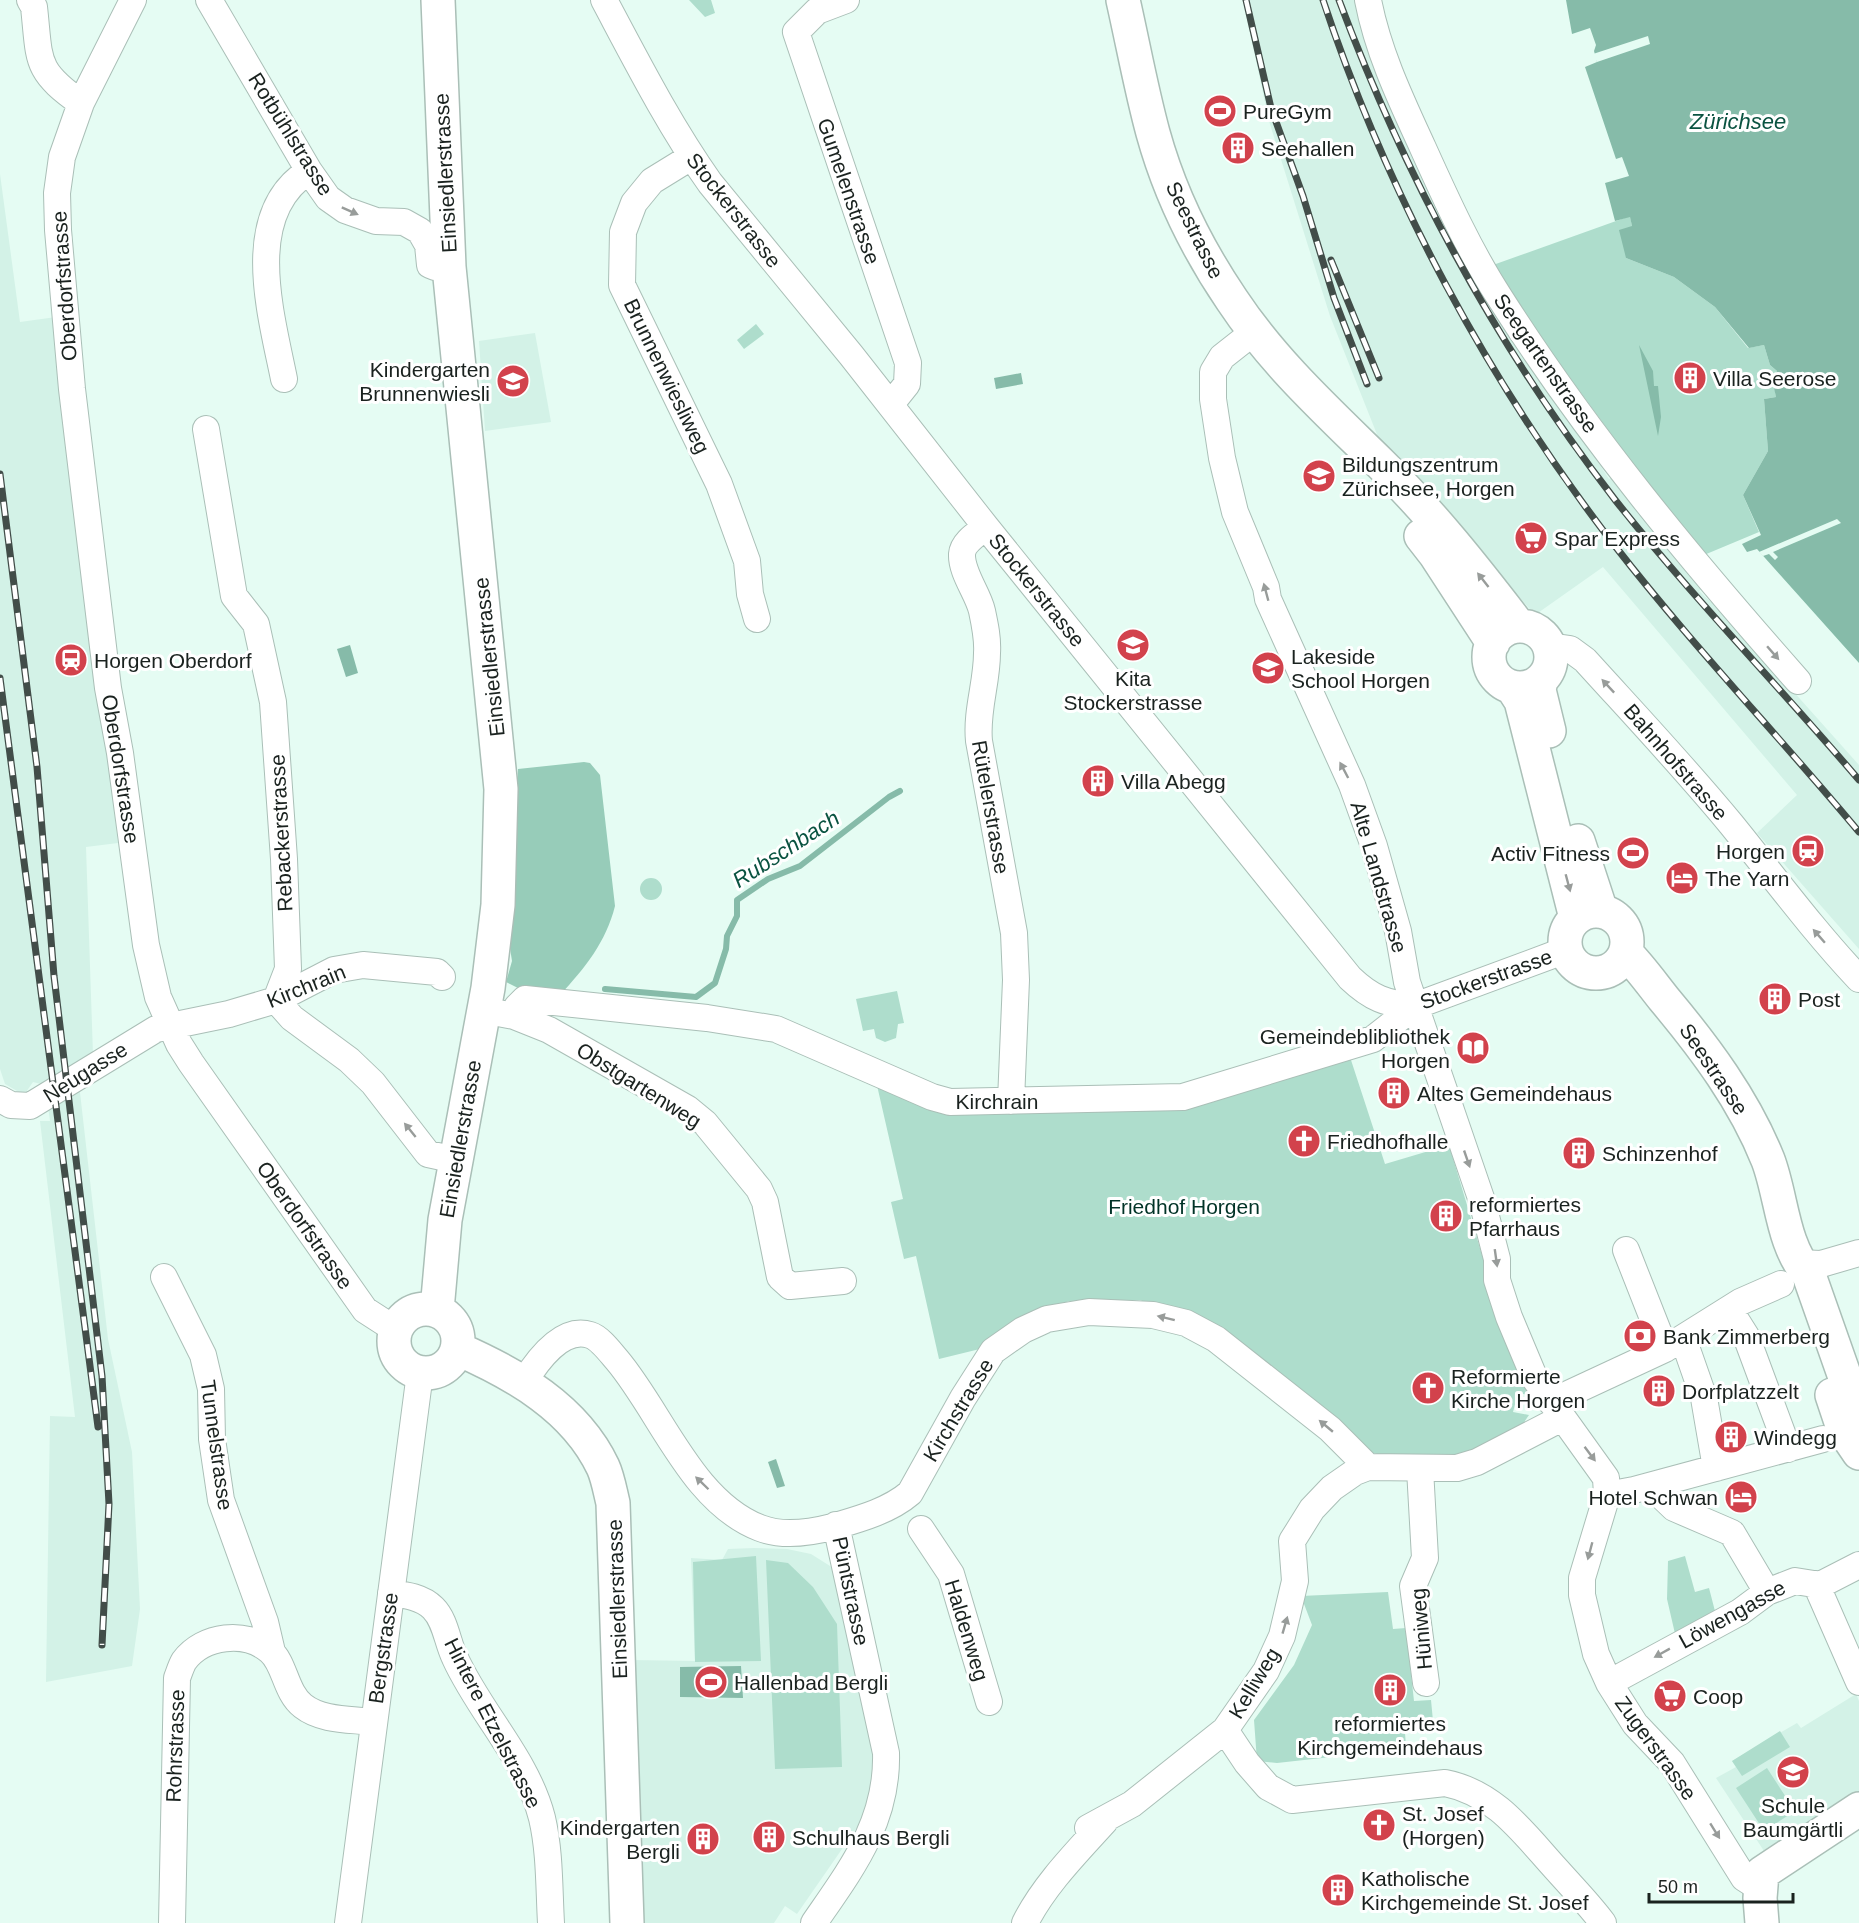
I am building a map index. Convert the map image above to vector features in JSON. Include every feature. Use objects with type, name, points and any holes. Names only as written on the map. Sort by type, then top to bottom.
[{"type":"main road","name":"Einsiedlerstrasse","points":[[437,1310],[445,1220],[456,1160],[499,1013],[500,764],[449,267],[438,0]]},
{"type":"main road","name":"Seestrasse","points":[[1123,0],[1153,134],[1185,217],[1211,266],[1255,331],[1298,383],[1382,465],[1469,562],[1506,634]]},
{"type":"main road","points":[[1526,683],[1503,683],[1492,669],[1490,651],[1506,634],[1539,633],[1549,646],[1550,664],[1526,683],[1521,700],[1589,914]]},
{"type":"main road","points":[[1589,914],[1618,919],[1624,926],[1628,944],[1618,962],[1602,973],[1584,971],[1570,959],[1566,950],[1566,932],[1589,914]]},
{"type":"main road","name":"Seestrasse","points":[[1618,962],[1696,1066],[1731,1125],[1754,1174],[1778,1198],[1790,1274],[1844,1431],[1859,1453]]},
{"type":"main road","name":"Seestrasse","points":[[1790,1274],[1809,1275],[1859,1417]]},
{"type":"main road","points":[[417,1310],[437,1310],[453,1322],[457,1330],[458,1349],[447,1365],[430,1373],[420,1373],[404,1364],[398,1357],[395,1348],[396,1330],[408,1314],[417,1310]]},
{"type":"main road","name":"Einsiedlerstrasse","points":[[458,1349],[524,1382],[561,1411],[589,1443],[604,1468],[614,1503],[627,1923]]},
{"type":"main road","points":[[1762,1923],[1762,1873],[1859,1809]]},
{"type":"main road","points":[[1761,1889],[1859,1828]]},
{"type":"street","points":[[30,0],[34,7],[40,63],[55,84],[81,103]]},
{"type":"street","name":"Oberdorfstrasse","points":[[133,0],[81,103],[62,157],[57,193],[72,389],[108,688],[120,753],[146,945],[158,997],[169,1025],[192,1063],[365,1310],[396,1330]]},
{"type":"street","name":"Rotbühlstrasse","points":[[209,0],[309,171],[328,198],[345,210],[376,220],[404,222],[420,231],[428,245],[430,265],[449,267]]},
{"type":"street","name":"Stockerstrasse","points":[[604,0],[691,156],[749,234],[891,404],[986,527],[1350,978],[1368,994],[1382,1002],[1415,1006],[1566,950]]},
{"type":"street","name":"Gumelenstrasse","points":[[846,0],[817,11],[796,33],[908,363],[907,384],[891,404]]},
{"type":"street","name":"Seegartenstrasse","points":[[1368,0],[1391,76],[1440,185],[1498,296],[1608,452],[1677,542],[1798,681]]},
{"type":"street","name":"Brunnenwiesliweg","points":[[691,156],[652,181],[634,203],[623,232],[622,285],[719,484],[747,561],[750,594],[757,619]]},
{"type":"street","points":[[284,379],[266,269],[267,240],[274,214],[283,196],[294,180],[309,171]]},
{"type":"street","name":"Alte Landstrasse","points":[[1255,331],[1222,357],[1213,372],[1212,382],[1222,458],[1235,512],[1277,620],[1361,806],[1398,931],[1407,982],[1482,1201],[1497,1259],[1497,1280],[1509,1317],[1530,1370],[1604,1473],[1607,1495]]},
{"type":"street","name":"Rebackerstrasse","points":[[206,429],[234,596],[256,624],[273,702],[285,859],[288,969],[276,1000]]},
{"type":"street","name":"Rütelerstrasse","points":[[986,527],[971,539],[963,550],[962,560],[981,609],[986,637],[987,653],[978,724],[979,741],[1014,933],[1016,980],[1011,1101]]},
{"type":"street","name":"Bahnhofstrasse","points":[[1549,646],[1570,649],[1592,669],[1684,769],[1731,824],[1795,907],[1859,979]]},
{"type":"street","name":"Kirchrain","points":[[169,1025],[229,1014],[276,1000],[334,970],[363,965],[437,972],[442,977]]},
{"type":"street","name":"Kirchrain","points":[[499,1013],[517,1007],[525,999],[707,1018],[776,1029],[932,1097],[950,1102],[1183,1097],[1210,1091],[1373,1039],[1415,1006]]},
{"type":"street","points":[[276,1000],[292,1018],[349,1060],[374,1083],[428,1154],[456,1160]]},
{"type":"street","name":"Obstgartenweg","points":[[499,1013],[549,1030],[649,1086],[705,1123],[759,1189],[765,1202],[780,1277],[790,1286],[843,1281]]},
{"type":"street","name":"Neugasse","points":[[0,1099],[11,1105],[30,1106],[143,1036],[169,1025]]},
{"type":"street","points":[[1626,1250],[1668,1339],[1704,1398],[1716,1468]]},
{"type":"street","points":[[1368,1467],[1457,1468],[1477,1462],[1668,1339],[1729,1309],[1790,1274],[1859,1253]]},
{"type":"street","name":"Tunnelstrasse","points":[[164,1277],[203,1355],[211,1389],[212,1439],[221,1500],[266,1622],[272,1652]]},
{"type":"street","points":[[1729,1309],[1746,1336],[1788,1449]]},
{"type":"street","name":"Kirchstrasse","points":[[524,1382],[547,1350],[566,1339],[583,1333],[594,1336],[636,1382],[692,1473],[746,1521],[768,1530],[786,1533],[811,1532],[895,1506],[910,1493],[988,1357],[1023,1330],[1047,1319],[1104,1312],[1153,1315],[1186,1323],[1216,1339],[1254,1366],[1330,1429],[1368,1467]]},
{"type":"street","name":"Bergstrasse","points":[[348,1923],[420,1373]]},
{"type":"street","points":[[1607,1495],[1651,1486],[1823,1439]]},
{"type":"street","name":"Kelliweg","points":[[1025,1923],[1032,1909],[1096,1824],[1132,1804],[1225,1730],[1266,1671],[1282,1636],[1295,1581],[1292,1541],[1312,1509],[1332,1488],[1355,1472],[1368,1467]]},
{"type":"street","name":"Hüniweg","points":[[1420,1469],[1425,1558],[1413,1586],[1426,1683]]},
{"type":"street","points":[[1651,1486],[1674,1508],[1732,1533],[1767,1592]]},
{"type":"street","name":"Zugerstrasse","points":[[1607,1495],[1582,1578],[1582,1594],[1596,1654],[1610,1683],[1635,1724],[1672,1763],[1744,1878],[1761,1889]]},
{"type":"street","name":"Püntstrasse","points":[[814,1923],[865,1846],[878,1817],[886,1775],[886,1753],[837,1525]]},
{"type":"street","name":"Haldenweg","points":[[921,1529],[951,1574],[988,1702]]},
{"type":"street","name":"Löwengasse","points":[[1610,1683],[1740,1612],[1767,1592],[1795,1581],[1816,1584],[1853,1569]]},
{"type":"street","points":[[1816,1584],[1859,1682]]},
{"type":"street","name":"Hintere Etzelstrasse","points":[[391,1593],[413,1596],[432,1607],[441,1618],[454,1656],[470,1688],[534,1792],[546,1845],[551,1923]]},
{"type":"street","name":"Rohrstrasse","points":[[172,1923],[177,1678],[184,1661],[201,1646],[220,1639],[242,1638],[272,1652]]},
{"type":"street","points":[[272,1652],[291,1693],[302,1705],[329,1717],[374,1722]]},
{"type":"street","points":[[1225,1730],[1246,1763],[1268,1788],[1292,1800],[1445,1784],[1472,1792],[1491,1801],[1510,1817],[1603,1923]]},
{"type":"shaded area","points":[[1243,0],[1357,0],[1517,340],[1609,479],[1615,475],[1706,585],[1699,591],[1727,617],[1859,765],[1859,949],[1757,833],[1797,795],[1603,567],[1535,615],[1378,437],[1330,316],[1269,121]]},
{"type":"shaded area","points":[[0,174],[20,322],[56,317],[118,843],[86,847],[93,1055],[77,1066],[108,1339],[132,1452],[140,1609],[132,1666],[46,1682],[50,1416],[75,1417],[40,1121],[50,1121],[45,1085],[33,1082],[24,1095],[5,1084],[0,1069]]},
{"type":"shaded area","name":"Kindergarten Brunnenwiesli","points":[[535,333],[551,422],[485,431],[479,341]]},
{"type":"shaded area","points":[[590,763],[600,775],[615,906],[594,954],[560,995],[520,989],[506,982],[512,961],[510,948],[518,769]]},
{"type":"shaded area","points":[[728,1549],[787,1549],[811,1554],[838,1571],[873,1742],[872,1784],[860,1823],[797,1914],[785,1906],[774,1923],[640,1923],[630,1660],[695,1661],[691,1558],[722,1560]]},
{"type":"shaded area","name":"Schule Baumgärtli","points":[[1856,1694],[1859,1701],[1859,1797],[1780,1846],[1764,1851],[1716,1778],[1736,1767],[1732,1761],[1797,1723],[1801,1728]]},
{"type":"green space","points":[[689,0],[711,0],[715,13],[705,17]]},
{"type":"green space","points":[[1630,216],[1632,226],[1626,258],[1674,277],[1715,307],[1748,348],[1764,345],[1770,365],[1777,371],[1773,379],[1776,397],[1764,399],[1768,451],[1743,495],[1759,532],[1704,555],[1641,475],[1508,293],[1493,265]]},
{"type":"green space","points":[[756,324],[764,334],[744,349],[737,340]]},
{"type":"green space","points":[[651,878],[659,881],[662,889],[659,897],[651,900],[643,897],[640,889],[643,881]]},
{"type":"green space","points":[[897,991],[904,1023],[898,1024],[896,1038],[885,1042],[876,1038],[874,1029],[863,1031],[856,999]]},
{"type":"green space","name":"Friedhof Horgen","points":[[1350,1057],[1385,1164],[1449,1145],[1500,1315],[1533,1396],[1518,1393],[1513,1412],[1529,1415],[1516,1434],[1504,1444],[1418,1464],[1365,1451],[1212,1329],[1140,1300],[1069,1301],[1019,1320],[988,1347],[939,1359],[916,1256],[904,1259],[891,1202],[903,1199],[876,1081],[951,1108],[1170,1102],[1247,1091]]},
{"type":"green space","points":[[756,1556],[761,1661],[695,1662],[693,1562]]},
{"type":"green space","points":[[1685,1556],[1695,1592],[1709,1588],[1716,1615],[1676,1638],[1667,1599],[1668,1561]]},
{"type":"green space","points":[[766,1560],[788,1563],[813,1587],[837,1624],[842,1767],[775,1769]]},
{"type":"green space","points":[[1388,1592],[1393,1629],[1406,1628],[1414,1701],[1431,1700],[1433,1721],[1414,1723],[1415,1731],[1405,1733],[1406,1746],[1401,1748],[1348,1756],[1347,1746],[1330,1747],[1331,1757],[1277,1763],[1257,1761],[1254,1720],[1294,1665],[1312,1625],[1301,1596]]},
{"type":"green space","points":[[1780,1731],[1790,1747],[1742,1776],[1732,1761]]},
{"type":"green space","points":[[1767,1768],[1795,1811],[1764,1831],[1736,1788]]},
{"type":"water","name":"Zürichsee","points":[[1566,0],[1859,0],[1859,663],[1757,549],[1747,552],[1742,544],[1761,535],[1743,495],[1768,451],[1764,399],[1776,397],[1772,379],[1777,371],[1770,365],[1764,345],[1749,348],[1715,307],[1674,277],[1626,258],[1619,230],[1632,226],[1630,217],[1615,221],[1605,183],[1629,176],[1622,157],[1616,159],[1585,67],[1597,62],[1594,51],[1596,45],[1590,28],[1572,34]]},
{"type":"water","points":[[1639,345],[1653,371],[1654,386],[1658,386],[1661,417],[1658,436]]},
{"type":"water","points":[[1021,373],[1023,384],[996,389],[994,378]]},
{"type":"water","points":[[350,645],[358,673],[346,677],[337,649]]},
{"type":"water","points":[[776,1459],[785,1486],[777,1488],[768,1462]]},
{"type":"water","name":"Hallenbad Bergli","points":[[741,1666],[743,1698],[680,1697],[680,1667]]},
{"type":"pier","points":[[1648,36],[1650,44],[1597,62],[1593,54]]},
{"type":"pier","points":[[1837,519],[1841,523],[1773,552],[1778,557],[1775,560],[1769,554],[1763,556],[1759,552]]},
{"type":"waterway","name":"Rubschbach","points":[[605,989],[696,997],[715,983],[726,949],[727,936],[737,916],[737,900],[768,879],[800,866],[889,797],[900,791]]},
{"type":"railway","points":[[1246,0],[1271,108],[1303,196],[1334,298],[1367,384]]},
{"type":"railway","points":[[1323,0],[1378,145],[1411,216],[1484,353],[1525,419],[1569,484],[1644,583],[1859,832]]},
{"type":"railway","points":[[1339,0],[1365,67],[1425,197],[1459,261],[1533,384],[1573,443],[1645,537],[1859,780]]},
{"type":"railway","points":[[1331,260],[1379,378]]},
{"type":"railway","points":[[0,474],[37,767],[54,976],[102,1376],[109,1504],[102,1645]]},
{"type":"railway","points":[[0,678],[98,1427]]},
{"type":"place","name":"PureGym","points":[[1220,111]]},
{"type":"place","name":"Seehallen","points":[[1238,148]]},
{"type":"place","name":"Villa Seerose","points":[[1690,378]]},
{"type":"place","name":"Kindergarten Brunnenwiesli","points":[[513,381]]},
{"type":"place","name":"Bildungszentrum Zürichsee, Horgen","points":[[1319,476]]},
{"type":"place","name":"Spar Express","points":[[1531,538]]},
{"type":"place","name":"Kita Stockerstrasse","points":[[1133,645]]},
{"type":"place","name":"Horgen Oberdorf","points":[[71,660]]},
{"type":"place","name":"Lakeside School Horgen","points":[[1268,668]]},
{"type":"place","name":"Villa Abegg","points":[[1098,781]]},
{"type":"place","name":"Horgen","points":[[1808,851]]},
{"type":"place","name":"Activ Fitness","points":[[1633,853]]},
{"type":"place","name":"The Yarn","points":[[1682,878]]},
{"type":"place","name":"Post","points":[[1775,999]]},
{"type":"place","name":"Gemeindeblibliothek Horgen","points":[[1473,1048]]},
{"type":"place","name":"Altes Gemeindehaus","points":[[1394,1093]]},
{"type":"place","name":"Friedhofhalle","points":[[1304,1141]]},
{"type":"place","name":"Schinzenhof","points":[[1579,1153]]},
{"type":"place","name":"reformiertes Pfarrhaus","points":[[1446,1216]]},
{"type":"place","name":"Bank Zimmerberg","points":[[1640,1336]]},
{"type":"place","name":"Reformierte Kirche Horgen","points":[[1428,1388]]},
{"type":"place","name":"Dorfplatzzelt","points":[[1659,1391]]},
{"type":"place","name":"Windegg","points":[[1731,1437]]},
{"type":"place","name":"Hotel Schwan","points":[[1741,1497]]},
{"type":"place","name":"Hallenbad Bergli","points":[[711,1682]]},
{"type":"place","name":"reformiertes Kirchgemeindehaus","points":[[1390,1690]]},
{"type":"place","name":"Coop","points":[[1670,1696]]},
{"type":"place","name":"Schule Baumgärtli","points":[[1793,1772]]},
{"type":"place","name":"St. Josef (Horgen)","points":[[1379,1825]]},
{"type":"place","name":"Schulhaus Bergli","points":[[769,1837]]},
{"type":"place","name":"Kindergarten Bergli","points":[[703,1839]]},
{"type":"place","name":"Katholische Kirchgemeinde St. Josef","points":[[1338,1890]]}]
